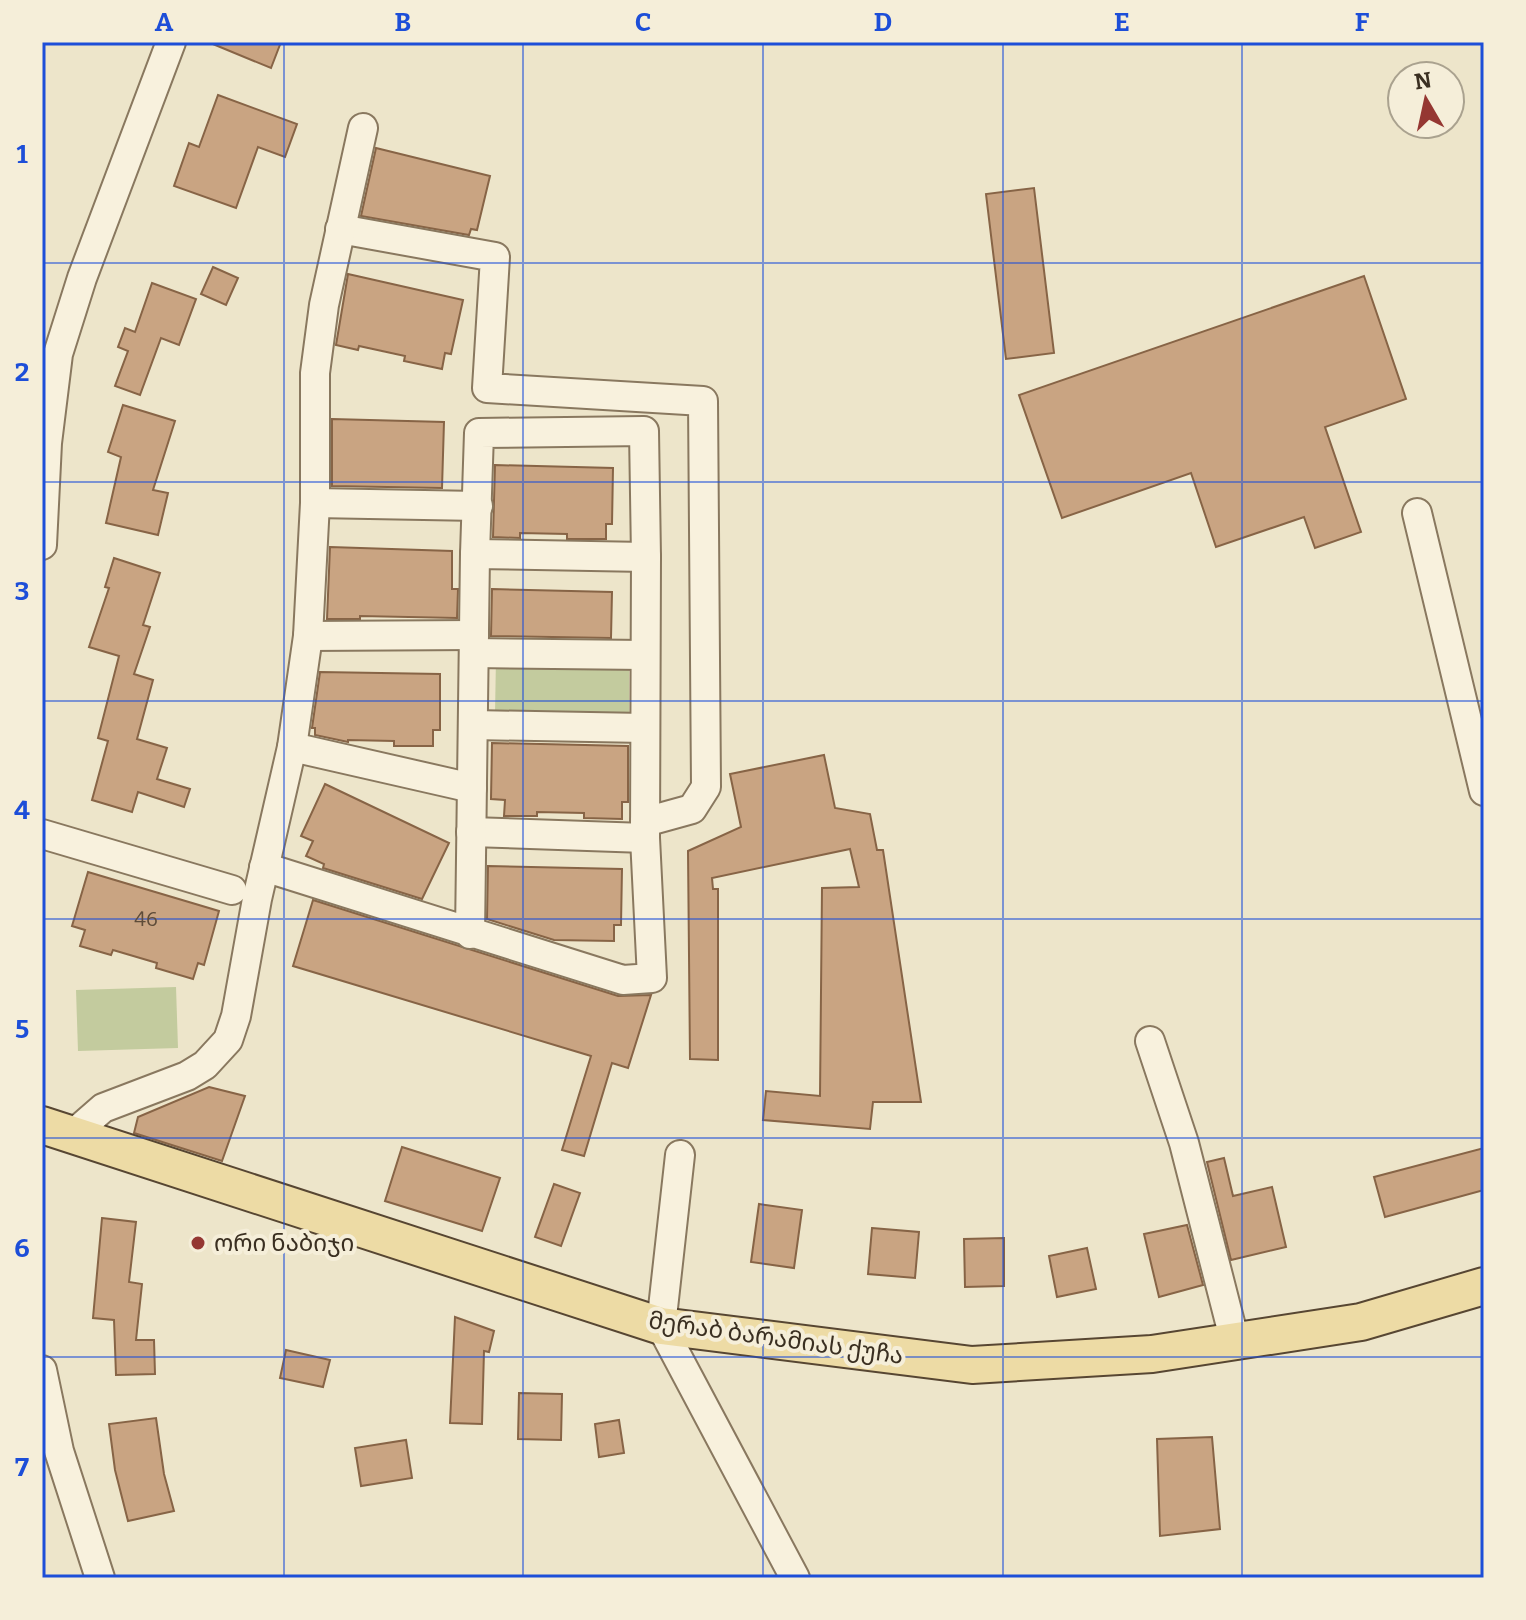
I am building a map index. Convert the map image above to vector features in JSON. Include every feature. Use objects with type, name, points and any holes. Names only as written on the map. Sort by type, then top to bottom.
[{"type":"main road","name":"მერაბ ბარამიას ქუჩა","points":[[57,1130],[661,1326],[972,1365],[1152,1354],[1235,1342],[1361,1322],[1484,1286]]},
{"type":"street","points":[[42,545],[44,442],[62,338],[171,42]]},
{"type":"street","points":[[57,1130],[103,1108],[187,1076],[205,1065],[228,1040],[236,1016],[264,867],[292,747],[308,636],[315,503],[315,373],[324,305],[363,128]]},
{"type":"street","points":[[340,229],[495,257],[487,388],[703,401],[706,787],[692,809],[645,830],[471,832]]},
{"type":"street","points":[[264,867],[470,934],[623,980],[652,978],[645,830],[644,431],[479,433],[470,934]]},
{"type":"street","points":[[315,503],[478,506]]},
{"type":"street","points":[[1417,513],[1484,791]]},
{"type":"street","points":[[475,554],[646,557]]},
{"type":"street","points":[[308,636],[645,655]]},
{"type":"street","points":[[473,725],[645,728]]},
{"type":"street","points":[[292,747],[472,788]]},
{"type":"street","points":[[42,834],[232,890]]},
{"type":"street","points":[[1150,1041],[1184,1143],[1235,1342]]},
{"type":"street","points":[[680,1155],[661,1326],[795,1578]]},
{"type":"street","points":[[42,1370],[59,1451],[100,1578]]},
{"type":"green space","points":[[496,658],[629,660],[629,717],[495,714]]},
{"type":"green space","points":[[176,987],[178,1048],[78,1051],[76,990]]},
{"type":"building","points":[[208,42],[281,42],[271,68]]},
{"type":"building","points":[[218,95],[297,124],[285,157],[258,147],[236,208],[174,186],[189,143],[199,147]]},
{"type":"building","points":[[376,148],[490,176],[477,230],[471,229],[469,235],[361,216]]},
{"type":"building","points":[[1034,188],[1054,353],[1006,359],[986,194]]},
{"type":"building","points":[[213,267],[238,278],[226,305],[201,294]]},
{"type":"building","points":[[348,274],[463,300],[451,354],[445,353],[442,369],[404,361],[405,356],[359,346],[358,350],[336,345]]},
{"type":"building","points":[[1364,276],[1406,399],[1325,427],[1361,532],[1315,548],[1304,517],[1216,547],[1191,473],[1062,518],[1019,395]]},
{"type":"building","points":[[152,283],[196,299],[179,345],[161,338],[140,395],[115,386],[128,351],[118,347],[125,328],[135,332]]},
{"type":"building","points":[[123,405],[175,421],[153,490],[168,493],[158,535],[106,523],[121,457],[108,452]]},
{"type":"building","points":[[332,419],[444,422],[442,488],[332,486]]},
{"type":"building","points":[[495,465],[613,468],[612,524],[606,524],[606,539],[567,539],[567,534],[520,533],[520,538],[493,537]]},
{"type":"building","points":[[330,547],[452,551],[452,589],[458,589],[457,618],[360,616],[360,619],[327,619]]},
{"type":"building","points":[[114,558],[160,573],[143,625],[150,627],[134,674],[153,680],[137,739],[167,748],[157,779],[190,789],[184,807],[138,792],[132,812],[92,800],[108,741],[98,738],[119,656],[89,647],[109,588],[105,587]]},
{"type":"building","points":[[492,589],[612,592],[611,638],[491,636]]},
{"type":"building","points":[[320,672],[440,674],[440,730],[433,730],[433,746],[394,746],[394,741],[348,742],[315,735],[315,728],[312,728]]},
{"type":"building","points":[[492,743],[628,746],[628,802],[622,802],[622,819],[584,818],[584,813],[537,812],[537,816],[504,816],[505,800],[491,799]]},
{"type":"building","points":[[824,755],[835,808],[870,814],[877,850],[883,850],[921,1102],[873,1102],[870,1129],[763,1120],[766,1091],[820,1096],[822,888],[859,887],[850,849],[712,878],[713,889],[718,889],[718,1060],[690,1059],[688,851],[741,827],[730,774]]},
{"type":"building","points":[[325,784],[449,843],[422,899],[323,868],[324,864],[306,856],[313,841],[301,836]]},
{"type":"building","points":[[488,866],[622,869],[621,925],[614,925],[614,941],[554,940],[487,919]]},
{"type":"building","points":[[88,872],[219,911],[204,965],[198,963],[193,979],[156,968],[157,963],[113,950],[111,955],[80,946],[85,930],[72,926]]},
{"type":"building","points":[[313,900],[618,996],[651,995],[628,1068],[612,1063],[584,1156],[562,1150],[591,1056],[293,966]]},
{"type":"building","points":[[209,1087],[245,1096],[222,1161],[134,1133],[138,1117]]},
{"type":"building","points":[[402,1147],[500,1178],[482,1231],[385,1201]]},
{"type":"building","points":[[1484,1148],[1484,1190],[1385,1217],[1374,1177]]},
{"type":"building","points":[[1224,1158],[1233,1196],[1272,1187],[1286,1247],[1231,1260],[1207,1162]]},
{"type":"building","points":[[554,1184],[580,1193],[561,1246],[535,1237]]},
{"type":"building","points":[[759,1204],[802,1210],[794,1268],[751,1262]]},
{"type":"building","points":[[102,1218],[136,1222],[129,1282],[142,1284],[136,1340],[154,1340],[155,1374],[116,1375],[114,1320],[93,1318]]},
{"type":"building","points":[[1187,1225],[1203,1285],[1159,1297],[1144,1234]]},
{"type":"building","points":[[872,1228],[919,1232],[915,1278],[868,1274]]},
{"type":"building","points":[[1004,1238],[1004,1286],[965,1287],[964,1239]]},
{"type":"building","points":[[1087,1248],[1096,1289],[1057,1297],[1049,1256]]},
{"type":"building","points":[[455,1317],[494,1331],[489,1352],[484,1351],[482,1424],[450,1423]]},
{"type":"building","points":[[286,1350],[330,1360],[323,1387],[280,1378]]},
{"type":"building","points":[[519,1393],[562,1394],[561,1440],[518,1439]]},
{"type":"building","points":[[156,1418],[164,1474],[174,1511],[128,1521],[115,1470],[109,1424]]},
{"type":"building","points":[[619,1420],[624,1453],[599,1457],[595,1424]]},
{"type":"building","points":[[1212,1437],[1220,1529],[1160,1536],[1157,1439]]},
{"type":"building","points":[[406,1440],[412,1478],[361,1486],[355,1448]]},
{"type":"place","name":"ორი ნაბიჯი","points":[[198,1243]]}]
